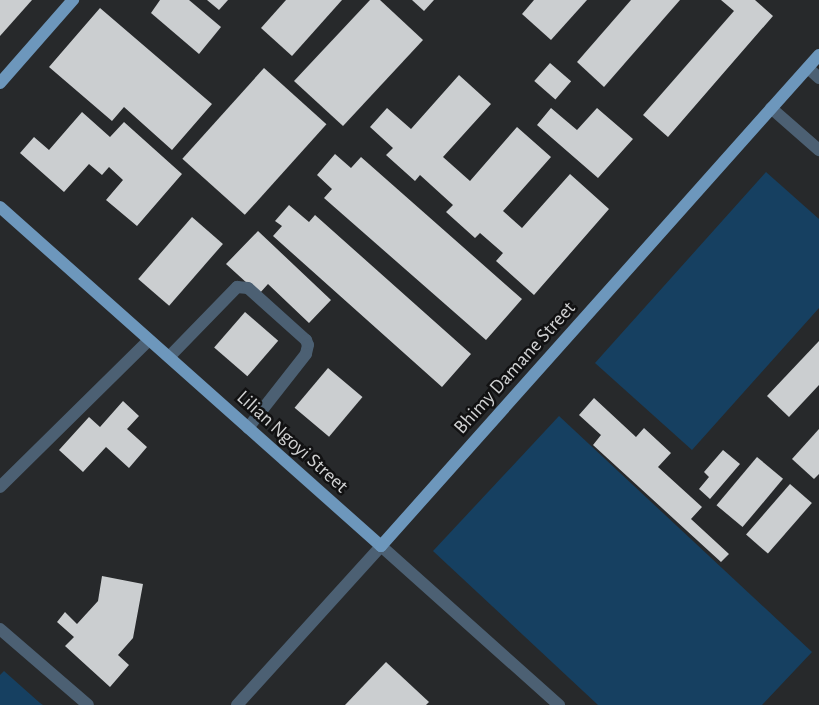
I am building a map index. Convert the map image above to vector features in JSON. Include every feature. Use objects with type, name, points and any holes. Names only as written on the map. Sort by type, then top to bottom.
[{"type":"main road","points":[[0,83],[73,0]]},
{"type":"main road","name":"Bhimy Damane Street","points":[[381,546],[819,55]]},
{"type":"main road","name":"Lilian Ngoyi Street","points":[[0,207],[381,546]]},
{"type":"street","points":[[808,68],[819,78]]},
{"type":"street","points":[[771,108],[819,150]]},
{"type":"street","points":[[169,358],[237,287],[248,288],[306,340],[308,345],[306,354],[248,428]]},
{"type":"street","points":[[0,487],[149,340]]},
{"type":"street","name":"Bhimy Damane Street","points":[[237,705],[381,546]]},
{"type":"street","name":"Lilian Ngoyi Street","points":[[381,546],[559,705]]},
{"type":"street","points":[[0,629],[88,705]]},
{"type":"shaded area","points":[[766,172],[819,219],[819,308],[692,450],[595,363]]},
{"type":"shaded area","points":[[559,416],[812,652],[762,705],[598,705],[433,551]]},
{"type":"shaded area","points":[[4,671],[43,705],[0,705],[0,675]]},
{"type":"building","points":[[0,0],[32,0],[0,36]]},
{"type":"building","points":[[160,0],[189,0],[221,27],[199,54],[151,13]]},
{"type":"building","points":[[207,0],[228,0],[219,10]]},
{"type":"building","points":[[286,0],[342,0],[292,56],[261,28]]},
{"type":"building","points":[[370,0],[380,0],[423,40],[343,126],[294,81]]},
{"type":"building","points":[[412,0],[434,0],[424,11]]},
{"type":"building","points":[[534,0],[587,0],[551,40],[522,14]]},
{"type":"building","points":[[631,0],[680,0],[604,87],[577,62]]},
{"type":"building","points":[[721,0],[755,0],[773,16],[668,137],[643,115],[734,11]]},
{"type":"building","points":[[100,8],[212,104],[172,150],[124,107],[112,121],[49,67]]},
{"type":"building","points":[[550,63],[571,81],[555,99],[534,81]]},
{"type":"building","points":[[264,68],[326,124],[245,215],[182,159]]},
{"type":"building","points":[[459,75],[491,104],[443,157],[470,181],[517,127],[551,157],[503,211],[522,228],[570,174],[609,209],[534,295],[496,261],[503,253],[480,233],[475,238],[446,212],[453,205],[420,175],[415,181],[386,155],[393,148],[370,127],[387,108],[411,129]]},
{"type":"building","points":[[551,108],[577,130],[597,108],[633,139],[598,178],[537,125]]},
{"type":"building","points":[[82,112],[110,137],[124,122],[182,174],[137,226],[106,200],[123,180],[109,167],[102,175],[89,164],[64,192],[20,153],[34,137],[49,150]]},
{"type":"building","points":[[335,154],[351,168],[361,157],[522,299],[486,340],[324,198],[332,189],[317,175]]},
{"type":"building","points":[[289,205],[309,222],[315,215],[471,354],[442,387],[273,236],[282,226],[275,221]]},
{"type":"building","points":[[192,217],[223,244],[169,306],[138,279]]},
{"type":"building","points":[[258,231],[331,300],[309,323],[268,284],[259,294],[226,264]]},
{"type":"building","points":[[245,312],[278,341],[247,376],[214,347]]},
{"type":"building","points":[[819,341],[819,385],[789,417],[767,396]]},
{"type":"building","points":[[328,368],[362,397],[329,437],[295,408]]},
{"type":"building","points":[[594,398],[636,437],[644,428],[671,453],[658,467],[702,507],[691,519],[729,554],[721,562],[593,445],[601,435],[579,415]]},
{"type":"building","points":[[123,401],[139,416],[127,429],[147,447],[129,468],[106,447],[83,472],[59,450],[89,417],[100,427]]},
{"type":"building","points":[[819,429],[819,474],[814,479],[792,459]]},
{"type":"building","points":[[723,450],[740,464],[710,499],[699,489],[709,477],[704,472]]},
{"type":"building","points":[[757,457],[783,479],[743,527],[717,505]]},
{"type":"building","points":[[790,484],[812,503],[768,554],[746,535]]},
{"type":"building","points":[[102,576],[143,584],[133,638],[118,655],[129,665],[110,687],[65,646],[74,637],[57,622],[65,612],[77,624],[98,601]]},
{"type":"building","points":[[386,662],[429,702],[426,705],[345,705]]}]
